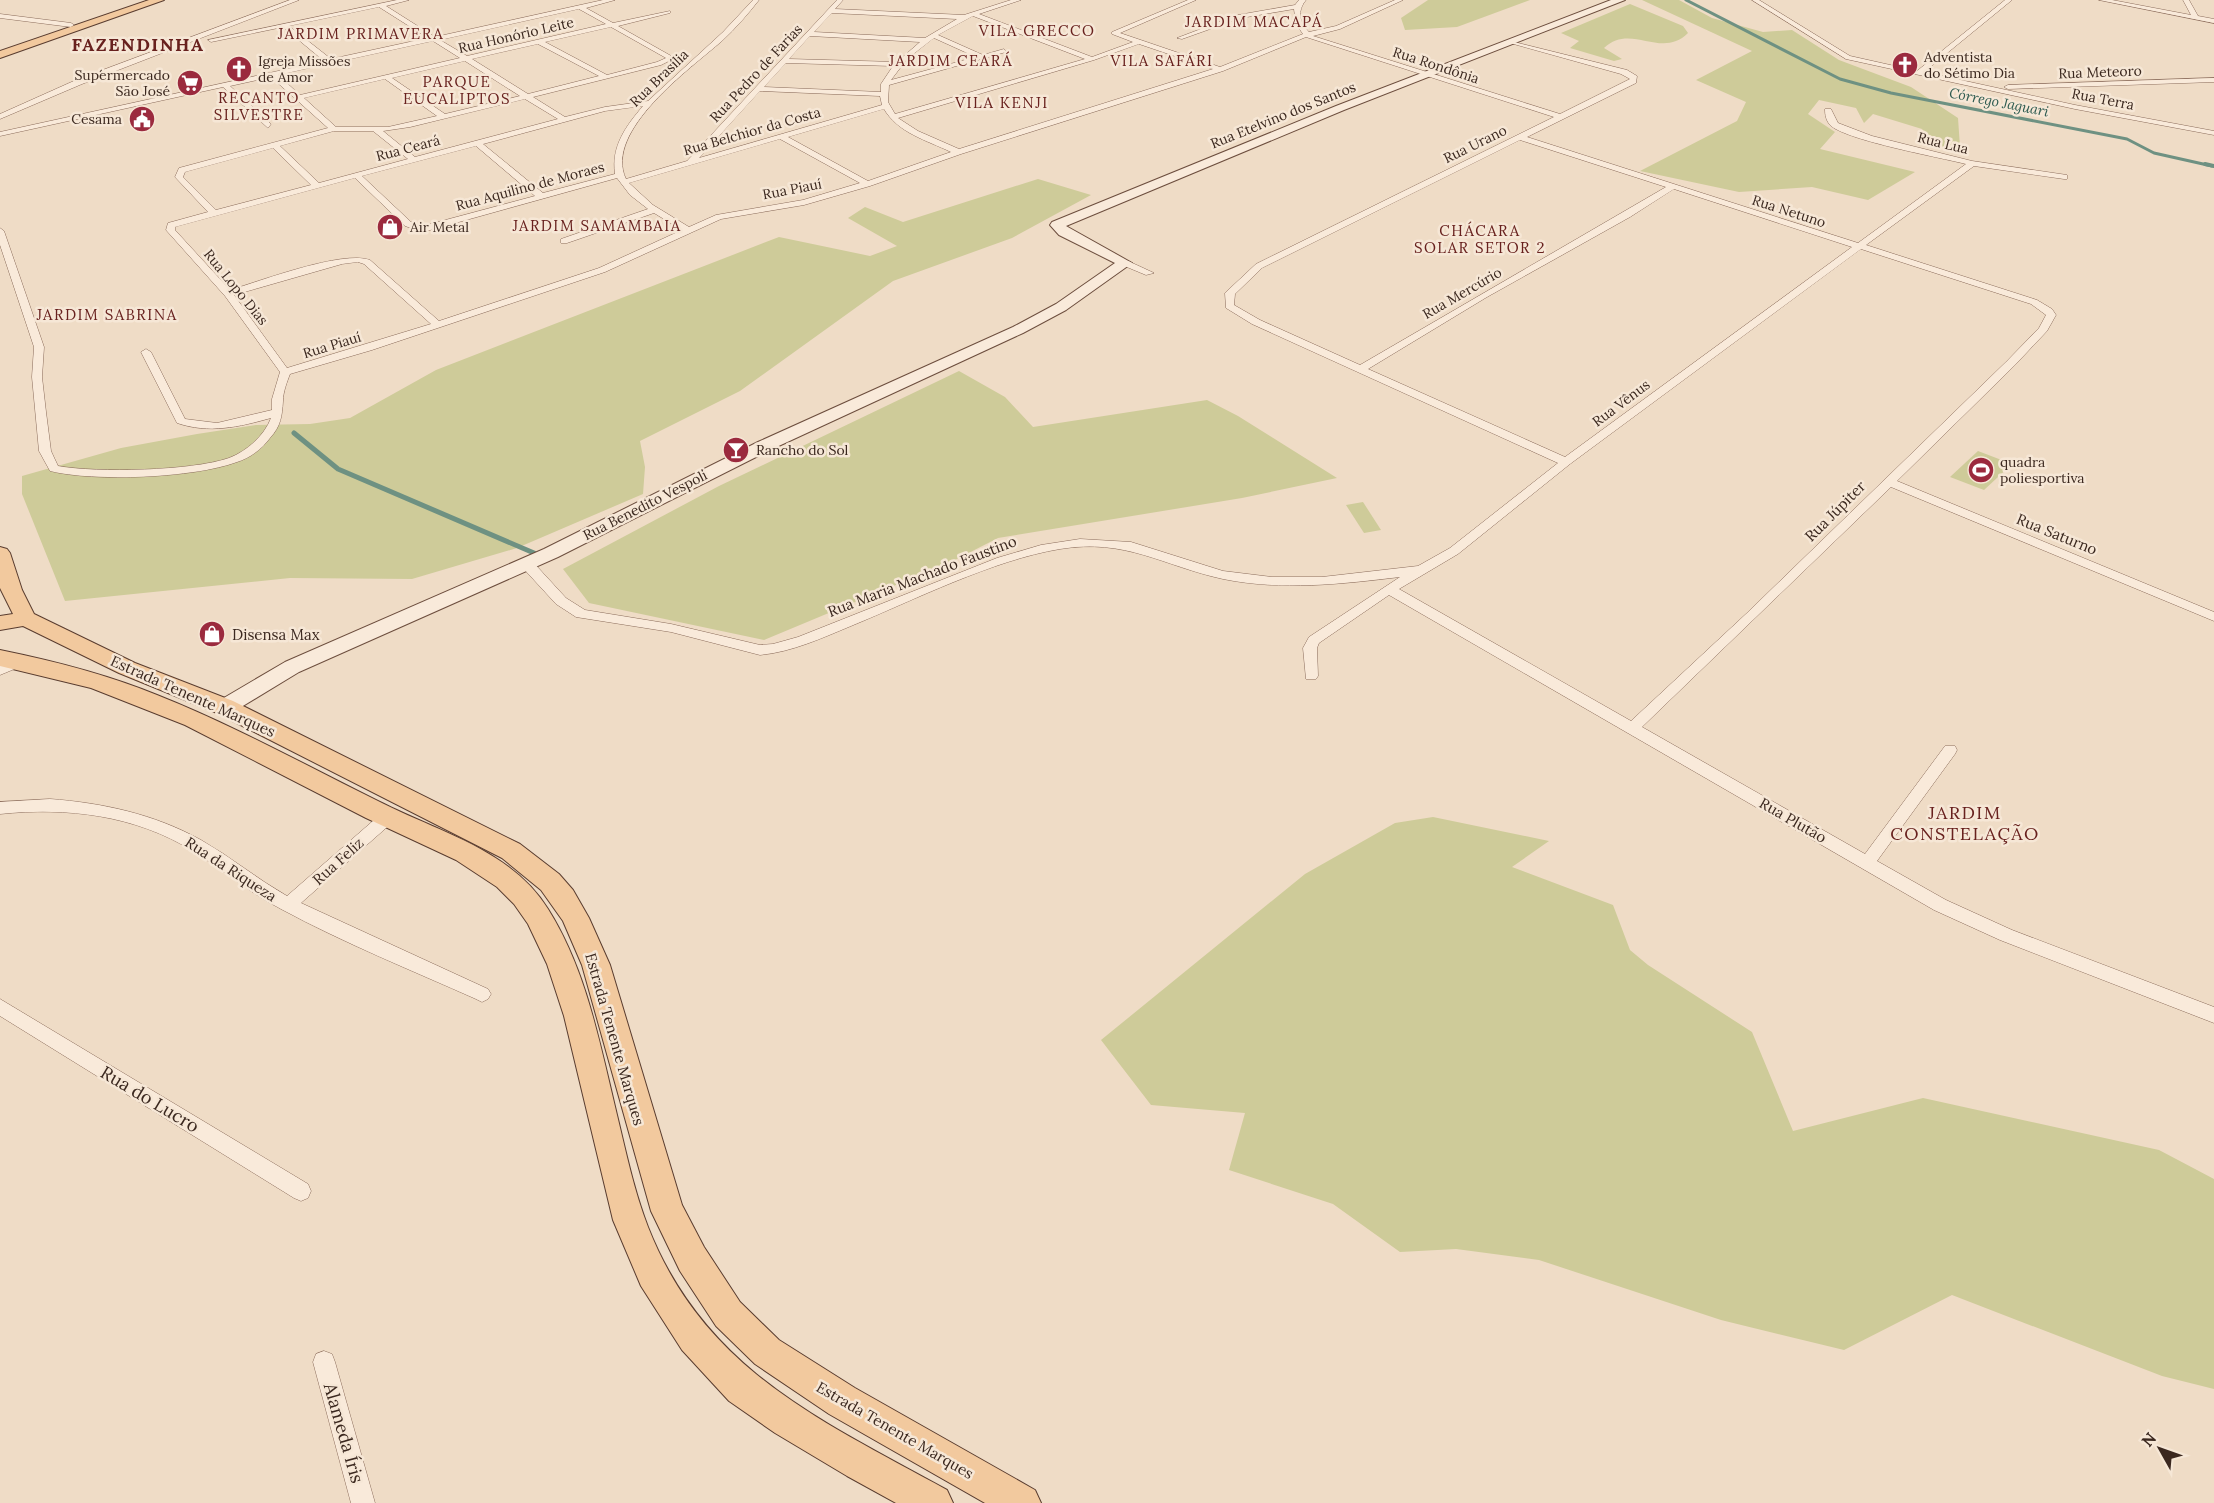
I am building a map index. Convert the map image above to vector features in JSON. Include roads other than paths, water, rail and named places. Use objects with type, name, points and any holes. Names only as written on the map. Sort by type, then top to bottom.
[{"type":"main road","points":[[0,49],[144,0]]},
{"type":"main road","points":[[0,55],[159,0]]},
{"type":"main road","points":[[0,553],[5,595],[38,626]]},
{"type":"main road","points":[[0,623],[38,626]]},
{"type":"main road","points":[[6,663],[34,651],[38,626]]},
{"type":"main road","name":"Estrada Tenente Marques","points":[[38,626],[127,668],[225,706],[487,838],[511,851],[550,882],[564,898],[596,964],[667,1211],[692,1259],[728,1314],[767,1352],[843,1401],[1022,1503]]},
{"type":"main road","name":"Estrada Tenente Marques","points":[[6,663],[76,675],[202,721],[388,817],[437,839],[507,880],[538,915],[566,978],[634,1234],[659,1282],[697,1343],[741,1386],[820,1439],[934,1503]]},
{"type":"street","points":[[0,117],[164,50],[296,0]]},
{"type":"street","points":[[164,50],[406,0]]},
{"type":"street","points":[[0,134],[612,0]]},
{"type":"street","name":"Rua Brasília","points":[[622,179],[617,166],[618,149],[648,104],[724,36],[756,0]]},
{"type":"street","name":"Rua Pedro de Farias","points":[[690,163],[840,0]]},
{"type":"street","points":[[958,152],[892,117],[883,94],[885,84],[897,64],[931,38],[965,17],[1018,0]]},
{"type":"street","points":[[1192,0],[1114,33],[1220,69]]},
{"type":"street","points":[[1180,38],[1240,16],[1297,7],[1303,0]]},
{"type":"street","name":"Rua Piauí","points":[[285,372],[438,325],[602,270],[688,230],[737,212],[804,202],[867,184],[958,152],[1220,69],[1306,34],[1338,28],[1400,0]]},
{"type":"street","name":"Rua Etelvino dos Santos","points":[[1149,273],[1064,232],[1057,225],[1144,187],[1620,0]]},
{"type":"street","points":[[1755,0],[1838,55],[1988,88]]},
{"type":"street","points":[[2102,0],[2214,21]]},
{"type":"street","points":[[2186,0],[2196,18]]},
{"type":"street","points":[[1995,2],[2006,2]]},
{"type":"street","points":[[1917,74],[2006,2]]},
{"type":"street","points":[[380,5],[564,120]]},
{"type":"street","points":[[544,6],[548,14]]},
{"type":"street","points":[[213,212],[179,177],[179,174],[189,167],[334,129],[401,127],[670,60],[670,55],[580,7]]},
{"type":"street","points":[[1297,7],[1297,19],[1306,34]]},
{"type":"street","points":[[831,11],[965,17]]},
{"type":"street","name":"Rua Honório Leite","points":[[299,98],[668,12]]},
{"type":"street","points":[[974,14],[1092,59]]},
{"type":"street","points":[[0,16],[71,25]]},
{"type":"street","points":[[284,25],[330,62]]},
{"type":"street","points":[[809,34],[931,38],[982,57]]},
{"type":"street","name":"Rua Rondônia","points":[[1306,34],[1560,117]]},
{"type":"street","points":[[539,42],[604,76]]},
{"type":"street","points":[[892,117],[1092,59],[1138,42]]},
{"type":"street","name":"Rua Urano","points":[[1360,369],[1256,322],[1229,306],[1230,293],[1259,266],[1627,86],[1634,78],[1609,67],[1512,42]]},
{"type":"street","points":[[885,84],[1004,51]]},
{"type":"street","points":[[784,61],[897,64]]},
{"type":"street","points":[[272,75],[334,129]]},
{"type":"street","points":[[386,78],[444,117]]},
{"type":"street","name":"Rua Meteoro","points":[[1988,88],[2214,80]]},
{"type":"street","points":[[225,85],[268,126]]},
{"type":"street","name":"Rua Terra","points":[[1988,88],[2214,133]]},
{"type":"street","points":[[758,89],[883,94]]},
{"type":"street","name":"Rua Ceará","points":[[176,222],[612,107],[648,104]]},
{"type":"street","name":"Rua Belchior da Costa","points":[[622,179],[690,163],[886,106]]},
{"type":"street","name":"Rua Lua","points":[[1828,111],[1835,125],[1851,133],[1972,163],[2064,177]]},
{"type":"street","points":[[374,128],[414,160]]},
{"type":"street","points":[[782,137],[867,184]]},
{"type":"street","name":"Rua Netuno","points":[[1520,137],[2034,302],[2049,311]]},
{"type":"street","points":[[478,144],[542,197]]},
{"type":"street","points":[[274,146],[317,186]]},
{"type":"street","name":"Rua Vênus","points":[[1311,676],[1310,648],[1314,640],[1389,590],[1454,551],[1566,462],[1972,163]]},
{"type":"street","name":"Rua Aquilino de Moraes","points":[[356,175],[412,227],[431,227],[542,197],[622,179]]},
{"type":"street","points":[[622,179],[655,210],[688,230]]},
{"type":"street","name":"Rua Mercúrio","points":[[1360,369],[1484,295],[1628,215],[1671,187]]},
{"type":"street","points":[[564,241],[655,210]]},
{"type":"street","name":"Rua Lopo Dias","points":[[176,222],[171,225],[170,230],[228,294],[285,372]]},
{"type":"street","points":[[0,231],[39,347],[37,377],[40,412],[45,451],[54,469],[88,473],[230,462],[257,445],[277,421],[278,390],[285,372]]},
{"type":"street","points":[[228,294],[341,261],[363,260],[438,325]]},
{"type":"street","name":"Rua Benedito Vespoli","points":[[225,706],[292,667],[527,564],[764,446],[1018,330],[1061,306],[1125,263]]},
{"type":"street","name":"Rua Júpiter","points":[[1632,728],[1752,616],[2043,329],[2051,315],[2049,311]]},
{"type":"street","points":[[146,352],[182,421],[190,425],[211,426],[278,412]]},
{"type":"street","points":[[1360,369],[1566,462]]},
{"type":"street","name":"Rua Saturno","points":[[1888,482],[2214,617]]},
{"type":"street","name":"Rua Maria Machado Faustino","points":[[527,564],[561,601],[581,614],[671,628],[760,650],[774,649],[803,640],[1011,557],[1098,541],[1125,544],[1222,574],[1253,579],[1327,582],[1422,570]]},
{"type":"street","name":"Rua Plutão","points":[[1389,590],[1940,905],[2006,935],[2214,1015]]},
{"type":"street","points":[[1867,863],[1950,750]]},
{"type":"street","name":"Rua da Riqueza","points":[[0,808],[47,806],[103,811],[156,824],[196,845],[260,890],[288,905],[482,994]]},
{"type":"street","name":"Rua Feliz","points":[[288,905],[388,817]]},
{"type":"street","name":"Rua do Lucro","points":[[0,1007],[301,1191]]},
{"type":"street","name":"Alameda Íris","points":[[324,1362],[363,1503]]},
{"type":"waterway","name":"Córrego Jaguari","points":[[1686,0],[1840,79],[1891,93],[2127,139],[2154,153],[2212,166]]},
{"type":"waterway","name":"Córrego Jaguari","points":[[2205,164],[2214,166]]},
{"type":"waterway","points":[[294,433],[338,469],[534,553]]},
{"type":"place","name":"Adventista do Sétimo Dia","points":[[1905,65]]},
{"type":"place","name":"Igreja Missões de Amor","points":[[239,69]]},
{"type":"place","name":"Suṕermercado São José","points":[[190,83]]},
{"type":"place","name":"Cesama","points":[[142,119]]},
{"type":"place","name":"Air Metal","points":[[390,227]]},
{"type":"place","name":"Rancho do Sol","points":[[736,450]]},
{"type":"place","name":"quadra poliesportiva","points":[[1981,470]]},
{"type":"place","name":"Disensa Max","points":[[212,634]]},
{"type":"district","name":"JARDIM MACAPÁ","points":[[1254,21]]},
{"type":"district","name":"VILA GRECCO","points":[[1037,30]]},
{"type":"district","name":"JARDIM PRIMAVERA","points":[[361,33]]},
{"type":"district","name":"FAZENDINHA","points":[[138,44]]},
{"type":"district","name":"JARDIM CEARÁ","points":[[951,60]]},
{"type":"district","name":"VILA SAFÁRI","points":[[1162,60]]},
{"type":"district","name":"PARQUE EUCALIPTOS","points":[[457,90]]},
{"type":"district","name":"VILA KENJI","points":[[1002,102]]},
{"type":"district","name":"RECANTO SILVESTRE","points":[[259,106]]},
{"type":"district","name":"JARDIM SAMAMBAIA","points":[[597,225]]},
{"type":"district","name":"CHÁCARA SOLAR SETOR 2","points":[[1480,238]]},
{"type":"district","name":"JARDIM SABRINA","points":[[107,314]]},
{"type":"district","name":"JARDIM CONSTELAÇÃO","points":[[1965,822]]}]
